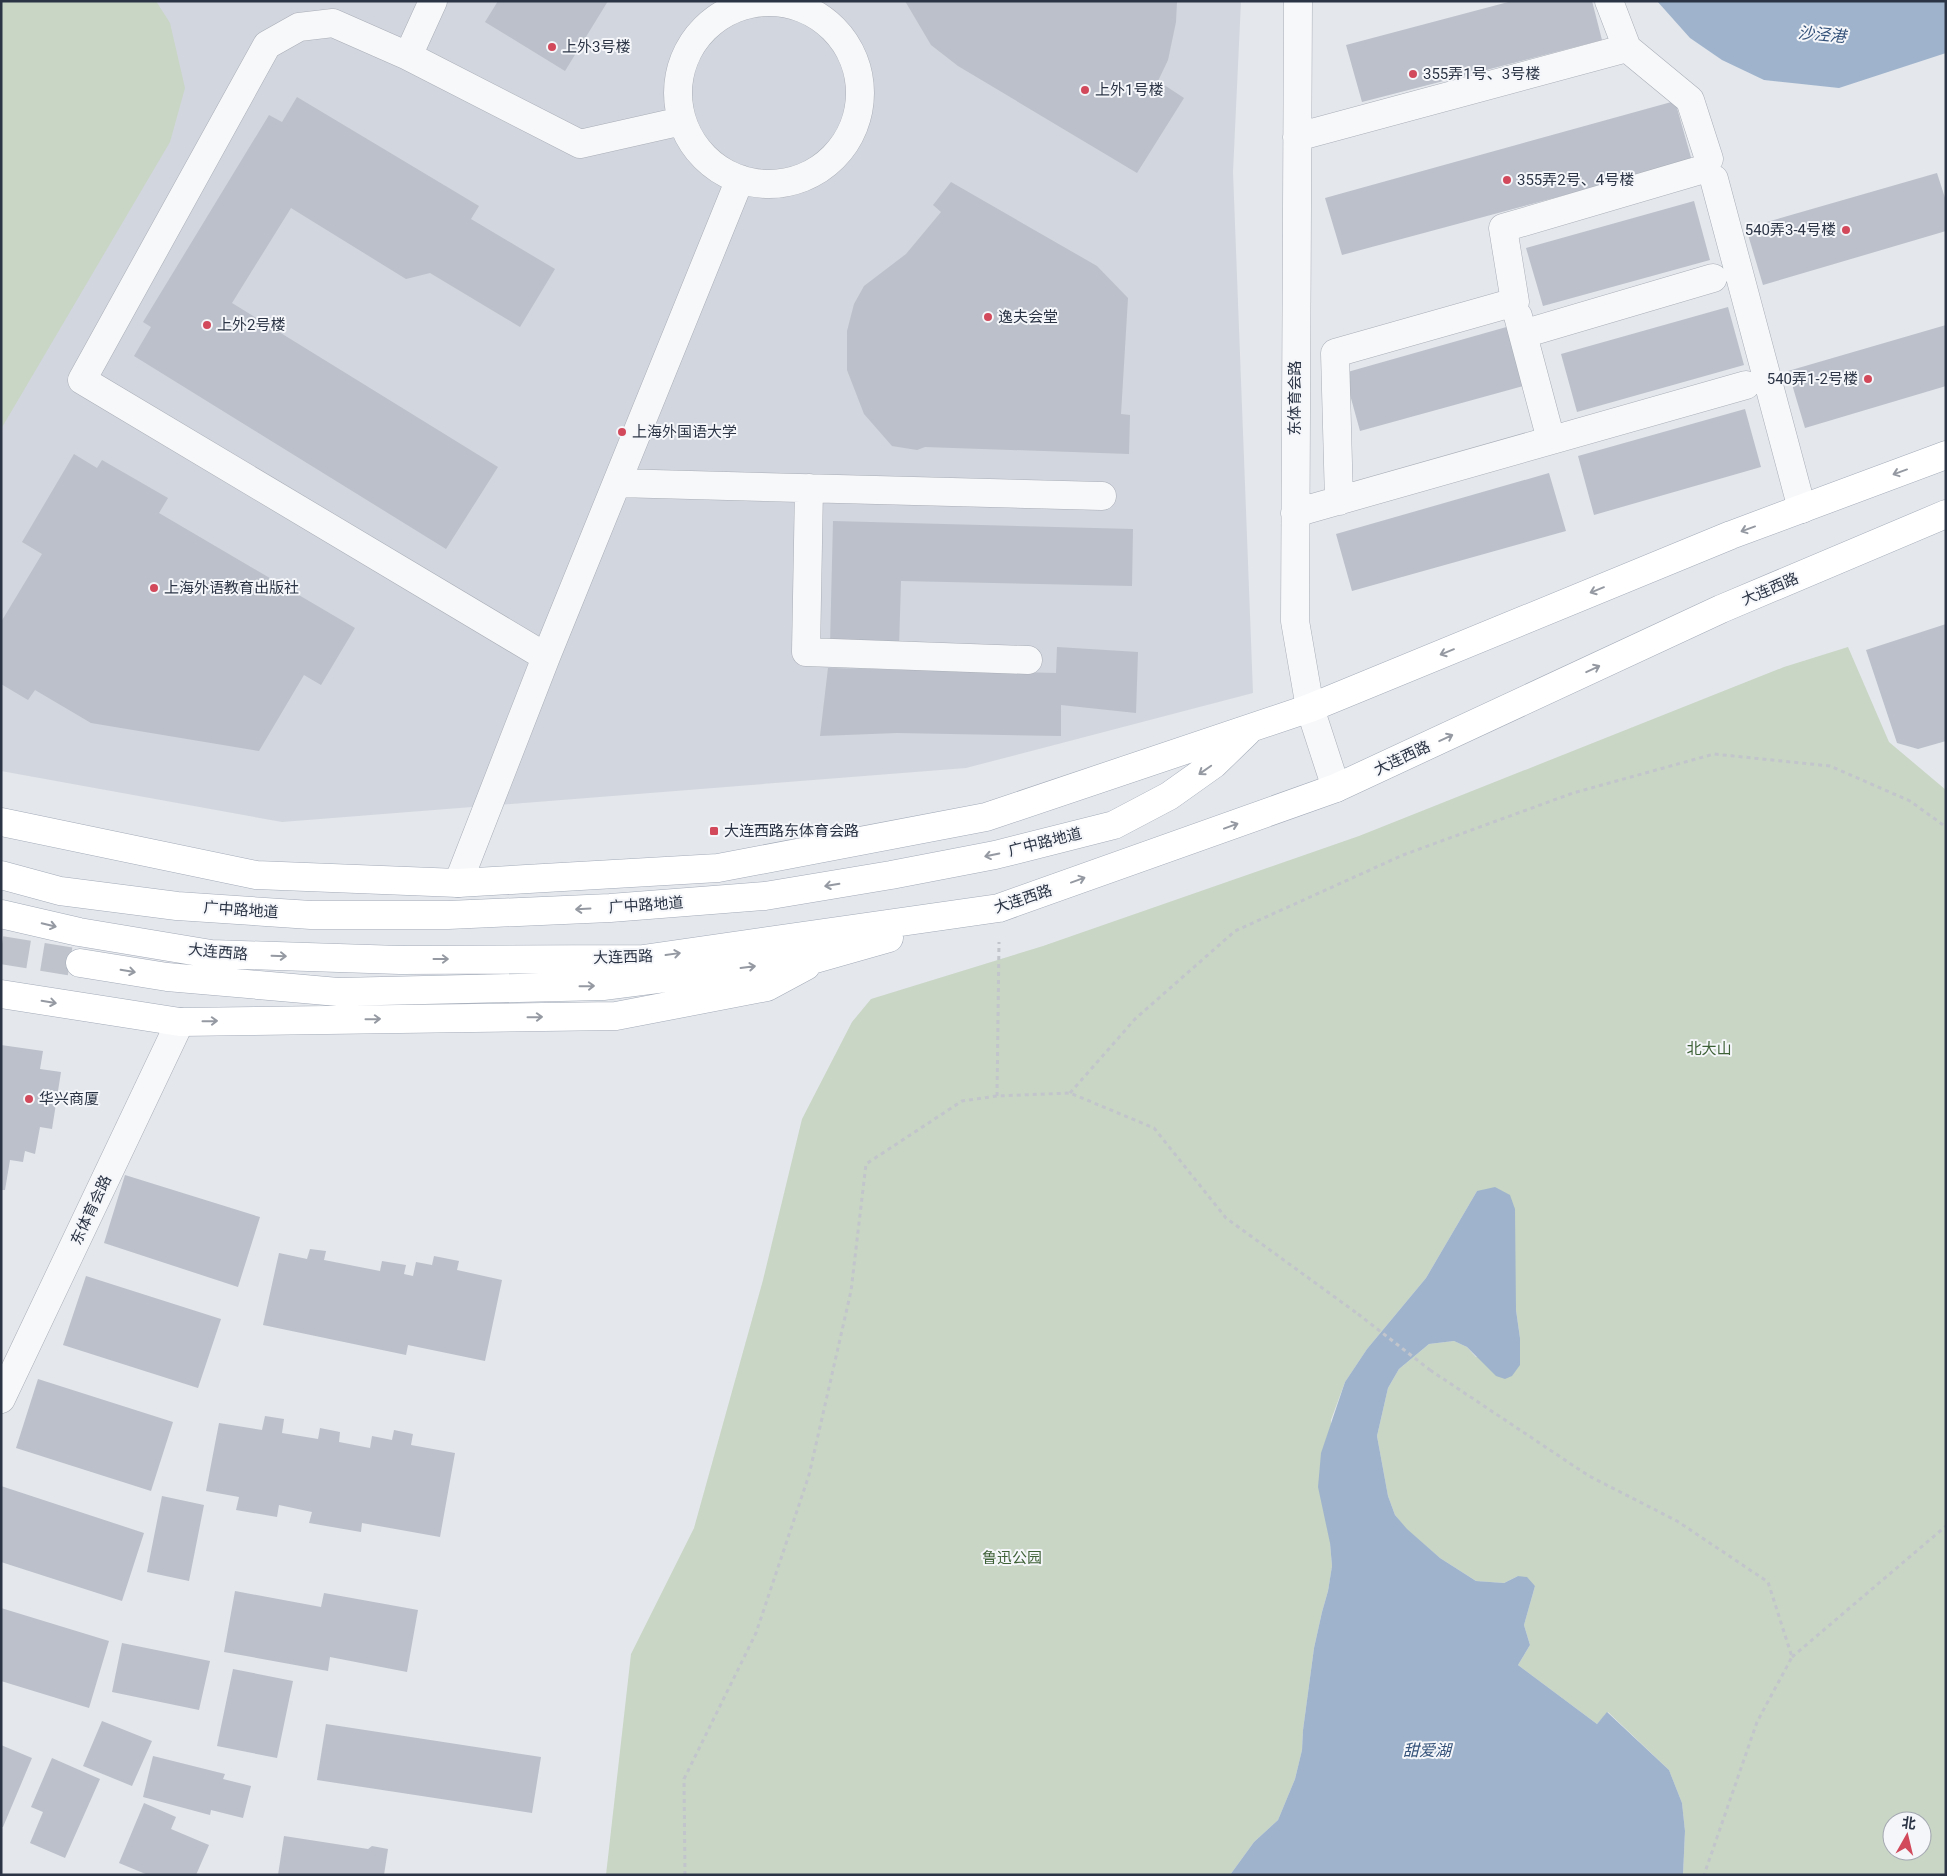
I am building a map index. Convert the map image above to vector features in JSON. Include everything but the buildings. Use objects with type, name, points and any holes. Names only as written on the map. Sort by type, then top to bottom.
[{"type":"main road","points":[[1,822],[256,875],[458,883],[718,868],[986,817],[1310,708],[1731,535],[1946,455]]},
{"type":"main road","name":"大连西路","points":[[1,914],[79,932],[211,954],[400,960],[604,959],[643,958],[999,908],[1336,788],[1721,610],[1946,514]]},
{"type":"main road","name":"广中路地道","points":[[1,875],[60,891],[177,906],[311,915],[458,915],[610,908],[765,896],[995,855],[1114,825],[1169,796],[1206,769],[1254,726]]},
{"type":"main road","points":[[80,963],[168,977],[338,992],[603,986],[815,959],[999,908]]},
{"type":"main road","points":[[1,994],[180,1022],[616,1016],[767,987],[825,956]]},
{"type":"street","points":[[408,56],[433,1]]},
{"type":"street","name":"东体育会路","points":[[1298,1],[1295,622],[1310,708],[1336,788]]},
{"type":"street","points":[[1609,1],[1627,48],[1690,100],[1706,170],[1802,509]]},
{"type":"street","points":[[770,2],[801,7],[828,23],[849,48],[859,77],[859,108],[849,138],[829,162],[802,178],[770,184],[740,179],[714,166],[695,146],[682,121],[677,93],[681,66],[694,40],[714,20],[739,4],[770,2]]},
{"type":"street","points":[[546,657],[82,380],[267,44],[299,27],[333,23],[408,56],[580,144],[682,121]]},
{"type":"street","points":[[1297,137],[1627,48]]},
{"type":"street","points":[[1551,440],[1515,302],[1503,228],[1706,170]]},
{"type":"street","points":[[458,883],[546,657],[740,179]]},
{"type":"street","points":[[1523,334],[1713,278]]},
{"type":"street","points":[[1339,501],[1335,353],[1515,302]]},
{"type":"street","points":[[1295,513],[1746,385]]},
{"type":"street","points":[[617,483],[1102,496]]},
{"type":"street","points":[[809,488],[806,652],[1028,660]]},
{"type":"street","name":"东体育会路","points":[[1,1399],[180,1022]]},
{"type":"path","points":[[1070,1093],[1135,1019],[1235,931],[1403,855],[1573,793],[1714,754],[1830,766],[1910,801],[1946,827]]},
{"type":"path","points":[[997,1096],[999,908]]},
{"type":"path","points":[[685,1875],[684,1779],[756,1633],[809,1475],[851,1291],[866,1164],[962,1101],[997,1096],[1070,1093],[1154,1128],[1226,1218],[1358,1314],[1430,1370],[1589,1476],[1677,1521],[1768,1582],[1792,1657]]},
{"type":"path","points":[[1704,1875],[1757,1722],[1792,1657],[1946,1526]]},
{"type":"shaded area","name":"上海外国语大学","points":[[1,1],[1241,1],[1233,172],[1253,693],[966,768],[282,822],[1,771]]},
{"type":"green space","points":[[1,1],[156,1],[170,23],[185,88],[170,142],[1,429]]},
{"type":"green space","name":"鲁迅公园","points":[[1848,647],[1889,742],[1946,790],[1946,1875],[1683,1875],[1685,1831],[1682,1803],[1669,1770],[1608,1712],[1597,1724],[1518,1665],[1530,1645],[1524,1625],[1535,1586],[1518,1576],[1504,1583],[1476,1581],[1440,1558],[1406,1529],[1395,1515],[1388,1496],[1377,1436],[1388,1388],[1399,1369],[1429,1344],[1454,1341],[1467,1347],[1476,1357],[1520,1338],[1516,1310],[1477,1191],[1426,1278],[1367,1349],[1345,1382],[1331,1420],[1330,1543],[1332,1566],[1314,1648],[1302,1750],[1295,1779],[1278,1820],[1254,1842],[1230,1875],[606,1875],[631,1654],[694,1528],[763,1280],[802,1119],[852,1022],[871,999],[1043,946],[1359,836],[1784,667]]},
{"type":"water","name":"沙泾港","points":[[1657,1],[1946,1],[1946,53],[1839,88],[1764,80],[1722,60],[1690,38]]},
{"type":"water","name":"甜爱湖","points":[[1495,1187],[1510,1195],[1515,1209],[1516,1310],[1520,1338],[1520,1365],[1512,1376],[1505,1379],[1496,1376],[1467,1347],[1454,1341],[1429,1344],[1399,1369],[1388,1388],[1377,1436],[1388,1496],[1395,1515],[1407,1529],[1440,1558],[1476,1581],[1504,1583],[1518,1576],[1527,1577],[1535,1586],[1524,1625],[1530,1645],[1518,1665],[1597,1724],[1607,1712],[1669,1770],[1682,1803],[1685,1831],[1683,1875],[1230,1875],[1254,1842],[1278,1820],[1295,1779],[1302,1750],[1314,1648],[1332,1566],[1330,1543],[1318,1487],[1321,1453],[1345,1382],[1367,1349],[1426,1278],[1477,1191]]},
{"type":"tunnel","points":[[1,950],[80,963]]},
{"type":"place","name":"上外3号楼","points":[[552,47]]},
{"type":"place","name":"355弄1号、3号楼","points":[[1413,74]]},
{"type":"place","name":"上外1号楼","points":[[1085,90]]},
{"type":"place","name":"355弄2号、4号楼","points":[[1507,180]]},
{"type":"place","name":"540弄3-4号楼","points":[[1846,230]]},
{"type":"place","name":"逸夫会堂","points":[[988,317]]},
{"type":"place","name":"上外2号楼","points":[[207,325]]},
{"type":"place","name":"540弄1-2号楼","points":[[1868,379]]},
{"type":"place","name":"上海外国语大学","points":[[622,432]]},
{"type":"place","name":"上海外语教育出版社","points":[[154,588]]},
{"type":"place","name":"大连西路东体育会路","points":[[714,831]]},
{"type":"place","name":"华兴商厦","points":[[29,1099]]},
{"type":"park label","name":"北大山","points":[[1709,1049]]}]
